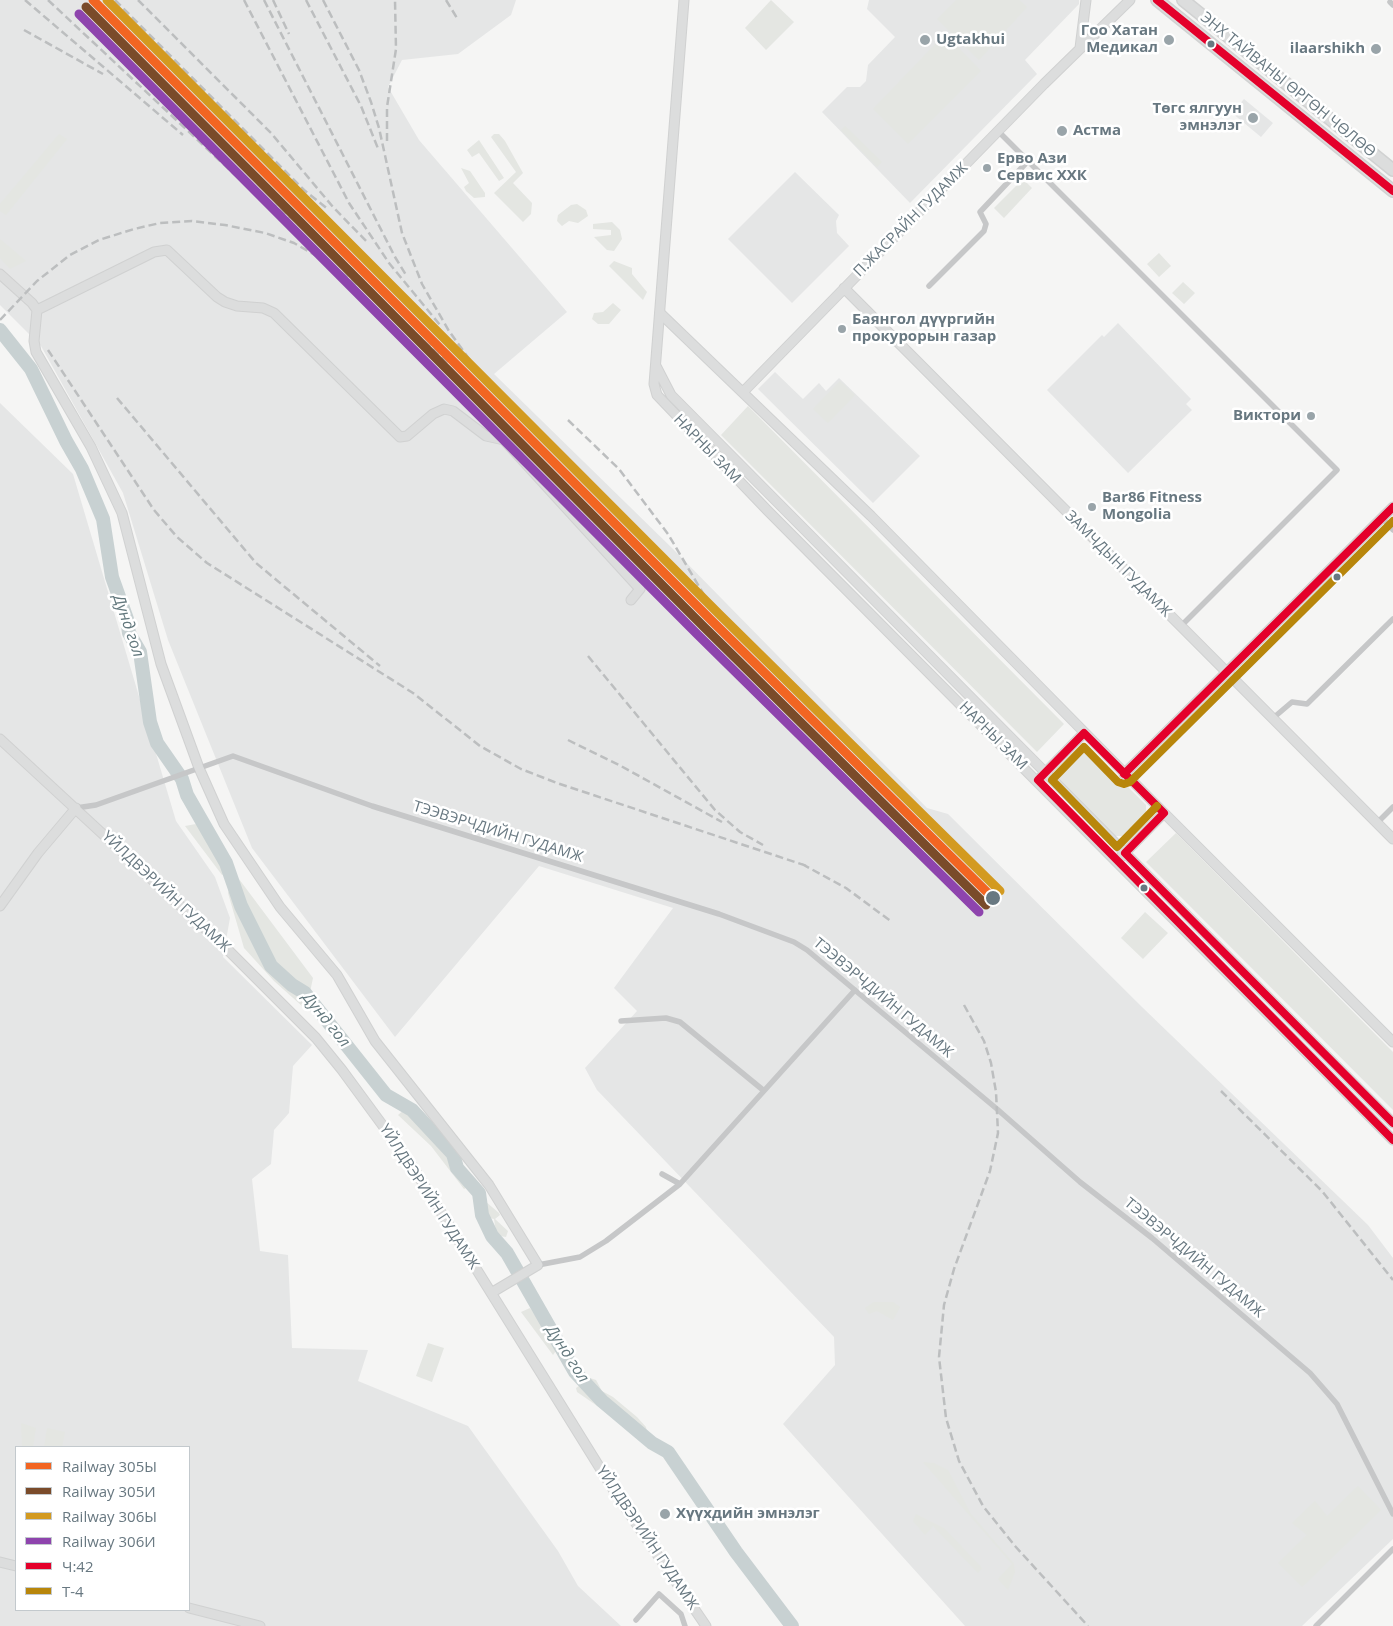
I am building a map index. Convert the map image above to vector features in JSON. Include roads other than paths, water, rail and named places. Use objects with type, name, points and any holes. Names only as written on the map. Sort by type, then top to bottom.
[{"type":"highway","name":"ЭНХ ТАЙВАНЫ ӨРГӨН ЧӨЛӨӨ","points":[[1156,0],[1393,191]]},
{"type":"highway","name":"ЭНХ ТАЙВАНЫ ӨРГӨН ЧӨЛӨӨ","points":[[1183,0],[1393,170]]},
{"type":"street","name":"НАРНЫ ЗАМ","points":[[684,0],[654,384],[657,395],[1393,1140]]},
{"type":"street","points":[[1080,48],[1086,0]]},
{"type":"street","name":"П.ЖАСРАЙН ГУДАМЖ","points":[[743,392],[1080,48],[1130,0]]},
{"type":"street","points":[[999,132],[1337,470],[1180,627]]},
{"type":"street","points":[[929,286],[984,232],[986,224],[980,212],[1028,161]]},
{"type":"street","points":[[37,310],[154,252],[167,250],[217,297],[225,302],[237,306],[263,308],[274,313],[400,437],[407,436],[433,414],[444,409],[453,411],[486,436],[504,440],[640,589],[640,592],[631,600]]},
{"type":"street","points":[[0,274],[32,303],[37,310],[34,341],[36,352],[91,447],[122,513],[161,664],[196,769],[224,824],[280,908],[337,975],[375,1041],[490,1185],[535,1267]]},
{"type":"street","name":"ЗАМЧДЫН ГУДАМЖ","points":[[844,288],[1393,839]]},
{"type":"street","points":[[660,313],[871,516],[1124,774],[1393,1042]]},
{"type":"street","name":"НАРНЫ ЗАМ","points":[[656,366],[671,395],[1393,1123]]},
{"type":"street","points":[[1124,774],[1393,507]]},
{"type":"street","points":[[1382,518],[1393,530]]},
{"type":"street","points":[[1272,719],[1292,702],[1307,704],[1393,619]]},
{"type":"street","points":[[1038,780],[1084,733]]},
{"type":"street","name":"YЙЛДВЭРИЙН ГУДАМЖ","points":[[0,739],[227,949],[316,1038],[411,1164],[495,1291],[618,1496],[706,1626]]},
{"type":"street","name":"ТЭЭВЭРЧДИЙН ГУДАМЖ","points":[[76,808],[96,805],[233,756],[372,806],[720,914],[798,944],[1310,1373],[1337,1404],[1393,1514]]},
{"type":"street","points":[[1377,823],[1393,807]]},
{"type":"street","points":[[0,906],[38,853],[76,808]]},
{"type":"street","points":[[1117,861],[1164,814]]},
{"type":"street","points":[[495,1291],[535,1267],[580,1257],[606,1240],[680,1184],[855,990]]},
{"type":"street","points":[[621,1021],[666,1018],[680,1022],[763,1090]]},
{"type":"street","points":[[662,1174],[680,1184]]},
{"type":"street","points":[[1316,1626],[1393,1549]]},
{"type":"street","points":[[0,1562],[15,1566]]},
{"type":"street","points":[[636,1620],[659,1594],[680,1614],[684,1626]]},
{"type":"street","points":[[190,1608],[260,1626]]},
{"type":"waterway","name":"Дунд гол","points":[[0,330],[31,369],[66,441],[82,469],[103,519],[112,577],[127,619],[129,633],[140,652],[150,722],[157,743],[182,779],[187,795],[226,863],[241,906],[271,966],[292,985],[305,993],[386,1095],[412,1110],[453,1154],[457,1168],[479,1193],[482,1215],[492,1236],[507,1253],[575,1372],[602,1401],[652,1443],[668,1452],[736,1552],[792,1626]]},
{"type":"railway","points":[[25,0],[183,135]]},
{"type":"railway","points":[[48,0],[234,174],[296,222],[338,263]]},
{"type":"railway","points":[[115,0],[304,190],[329,210]]},
{"type":"railway","points":[[138,0],[271,133],[333,207],[368,243]]},
{"type":"railway","points":[[244,0],[349,203],[389,263],[440,325]]},
{"type":"railway","points":[[264,0],[395,257],[406,275]]},
{"type":"railway","points":[[273,0],[289,34]]},
{"type":"railway","points":[[306,0],[361,106],[379,151]]},
{"type":"railway","points":[[323,0],[359,70],[371,102],[379,128],[402,233],[422,284],[449,331],[487,384],[504,402],[791,688]]},
{"type":"railway","points":[[387,141],[387,107],[396,49],[395,0]]},
{"type":"railway","points":[[446,0],[457,18]]},
{"type":"railway","points":[[24,30],[103,74]]},
{"type":"railway","points":[[0,320],[37,281],[70,255],[99,240],[160,223],[192,221],[265,233],[294,243],[327,262],[374,297],[448,362]]},
{"type":"railway","points":[[48,350],[154,510],[177,537],[207,563],[413,693],[480,746],[521,769],[557,783],[807,866]]},
{"type":"railway","points":[[435,360],[458,382]]},
{"type":"railway","points":[[117,398],[256,563],[380,666]]},
{"type":"railway","points":[[568,420],[619,469],[668,534],[704,595]]},
{"type":"railway","points":[[588,656],[715,810],[740,832],[763,845]]},
{"type":"railway","points":[[568,740],[621,766],[722,822]]},
{"type":"railway","points":[[802,864],[846,888],[892,922]]},
{"type":"railway","points":[[964,1005],[984,1041],[991,1063],[996,1092],[998,1133],[990,1171],[954,1269],[944,1305],[939,1357],[946,1418],[959,1461],[983,1506],[1015,1546],[1088,1626]]},
{"type":"railway","points":[[1221,1091],[1322,1191],[1393,1280]]},
{"type":"rail line","name":"305Ы","points":[[93,0],[712,621],[993,898]]},
{"type":"rail line","name":"306Ы","points":[[107,0],[719,614],[1000,891]]},
{"type":"rail line","name":"305И","points":[[86,7],[705,628],[986,905]]},
{"type":"rail line","name":"306И","points":[[79,14],[698,635],[979,912]]},
{"type":"place","name":"Ugtakhui","points":[[925,40]]},
{"type":"place","name":"Гоо Хатан Медикал","points":[[1169,40]]},
{"type":"place","name":"ilaarshikh","points":[[1376,49]]},
{"type":"place","name":"Төгс ялгуун эмнэлэг","points":[[1253,118]]},
{"type":"place","name":"Астма","points":[[1062,131]]},
{"type":"place","name":"Ерво Ази Сервис ХХК","points":[[987,168]]},
{"type":"place","name":"Баянгол дүүргийн прокурорын газар","points":[[842,329]]},
{"type":"place","name":"Виктори","points":[[1311,416]]},
{"type":"place","name":"Bar86 Fitness Mongolia","points":[[1092,507]]},
{"type":"place","name":"Хүүхдийн эмнэлэг","points":[[665,1514]]}]
